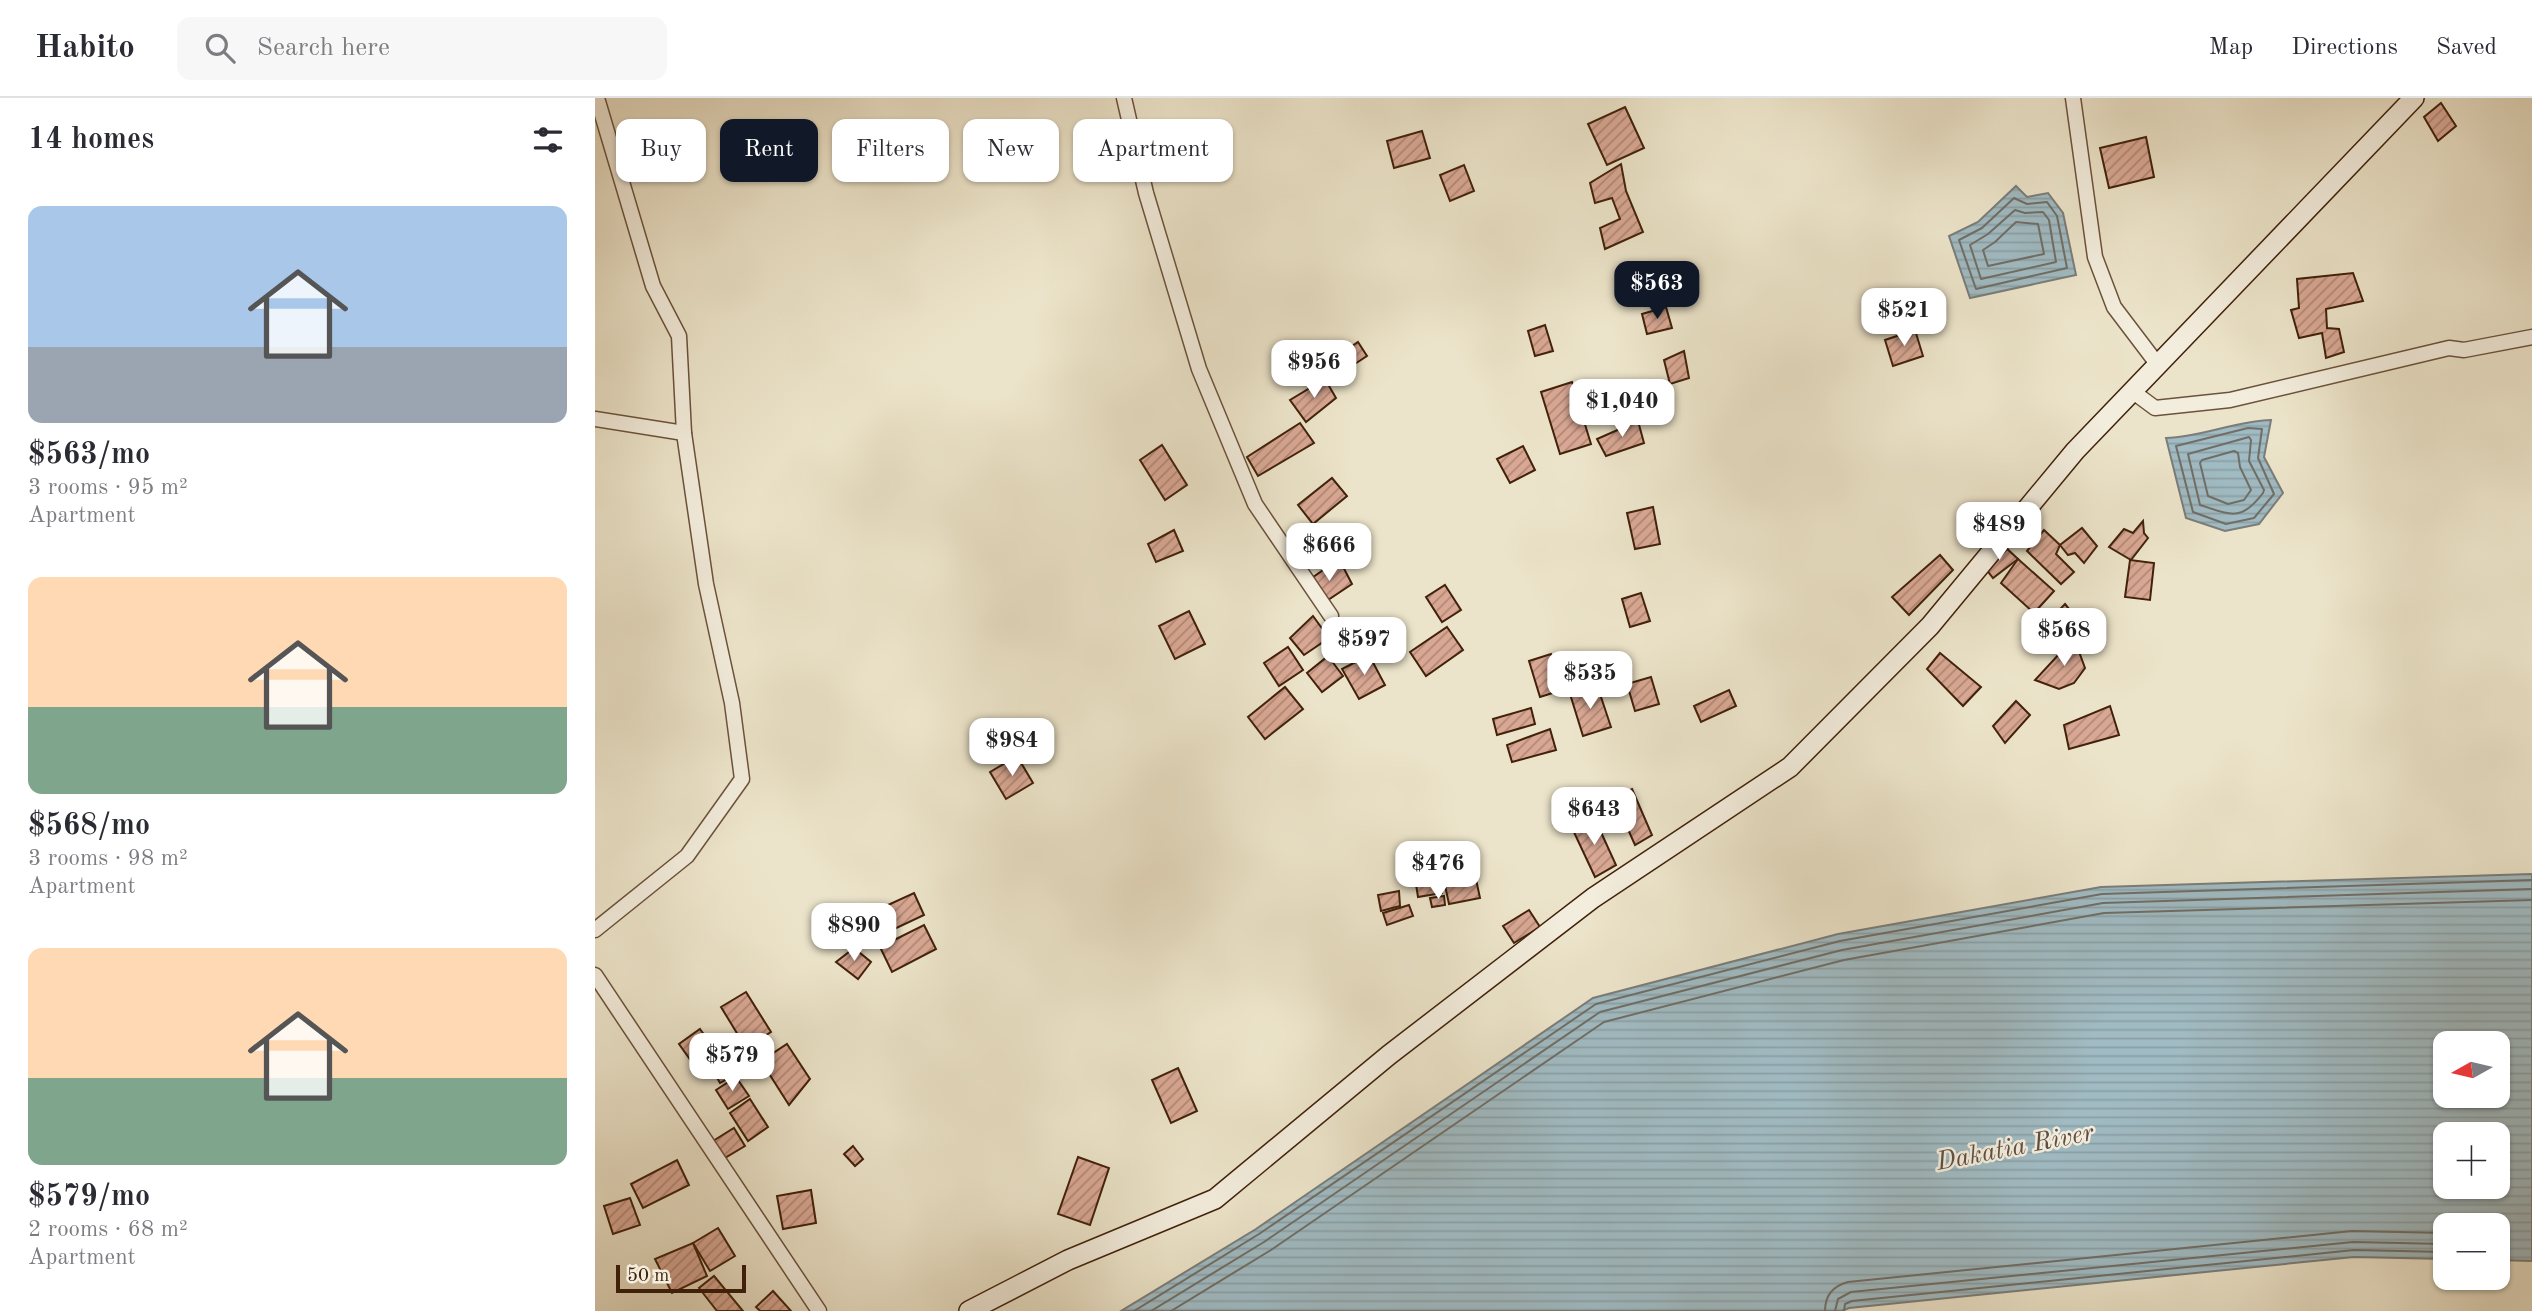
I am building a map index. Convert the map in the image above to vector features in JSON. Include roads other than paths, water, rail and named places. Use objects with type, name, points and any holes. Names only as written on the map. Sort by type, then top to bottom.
[{"type":"main road","points":[[969,1311],[1067,1260],[1215,1199],[1389,1055],[1593,898],[1790,767],[1930,626],[2075,451],[2414,98]]},
{"type":"street","points":[[595,930],[687,856],[741,779],[732,703],[706,584],[684,433],[679,336],[653,286],[597,98]]},
{"type":"street","points":[[1124,98],[1146,193],[1199,369],[1255,504],[1331,616]]},
{"type":"street","points":[[2073,98],[2095,257],[2114,307],[2158,365]]},
{"type":"street","points":[[2132,391],[2155,408],[2230,400],[2449,348],[2464,350],[2532,337]]},
{"type":"street","points":[[595,419],[684,433]]},
{"type":"street","points":[[595,975],[819,1311]]},
{"type":"water","points":[[2016,186],[2027,197],[2048,193],[2063,213],[2076,275],[1970,298],[1949,236],[1978,222]]},
{"type":"water","points":[[2271,420],[2264,457],[2283,493],[2259,524],[2225,531],[2186,518],[2166,438]]},
{"type":"water","name":"Dakatia River","points":[[2532,874],[2532,1261],[2510,1260],[2510,1213],[2433,1213],[2433,1259],[2354,1257],[1849,1308],[1842,1311],[1121,1311],[1256,1229],[1593,998],[1838,934],[2101,887]]}]
